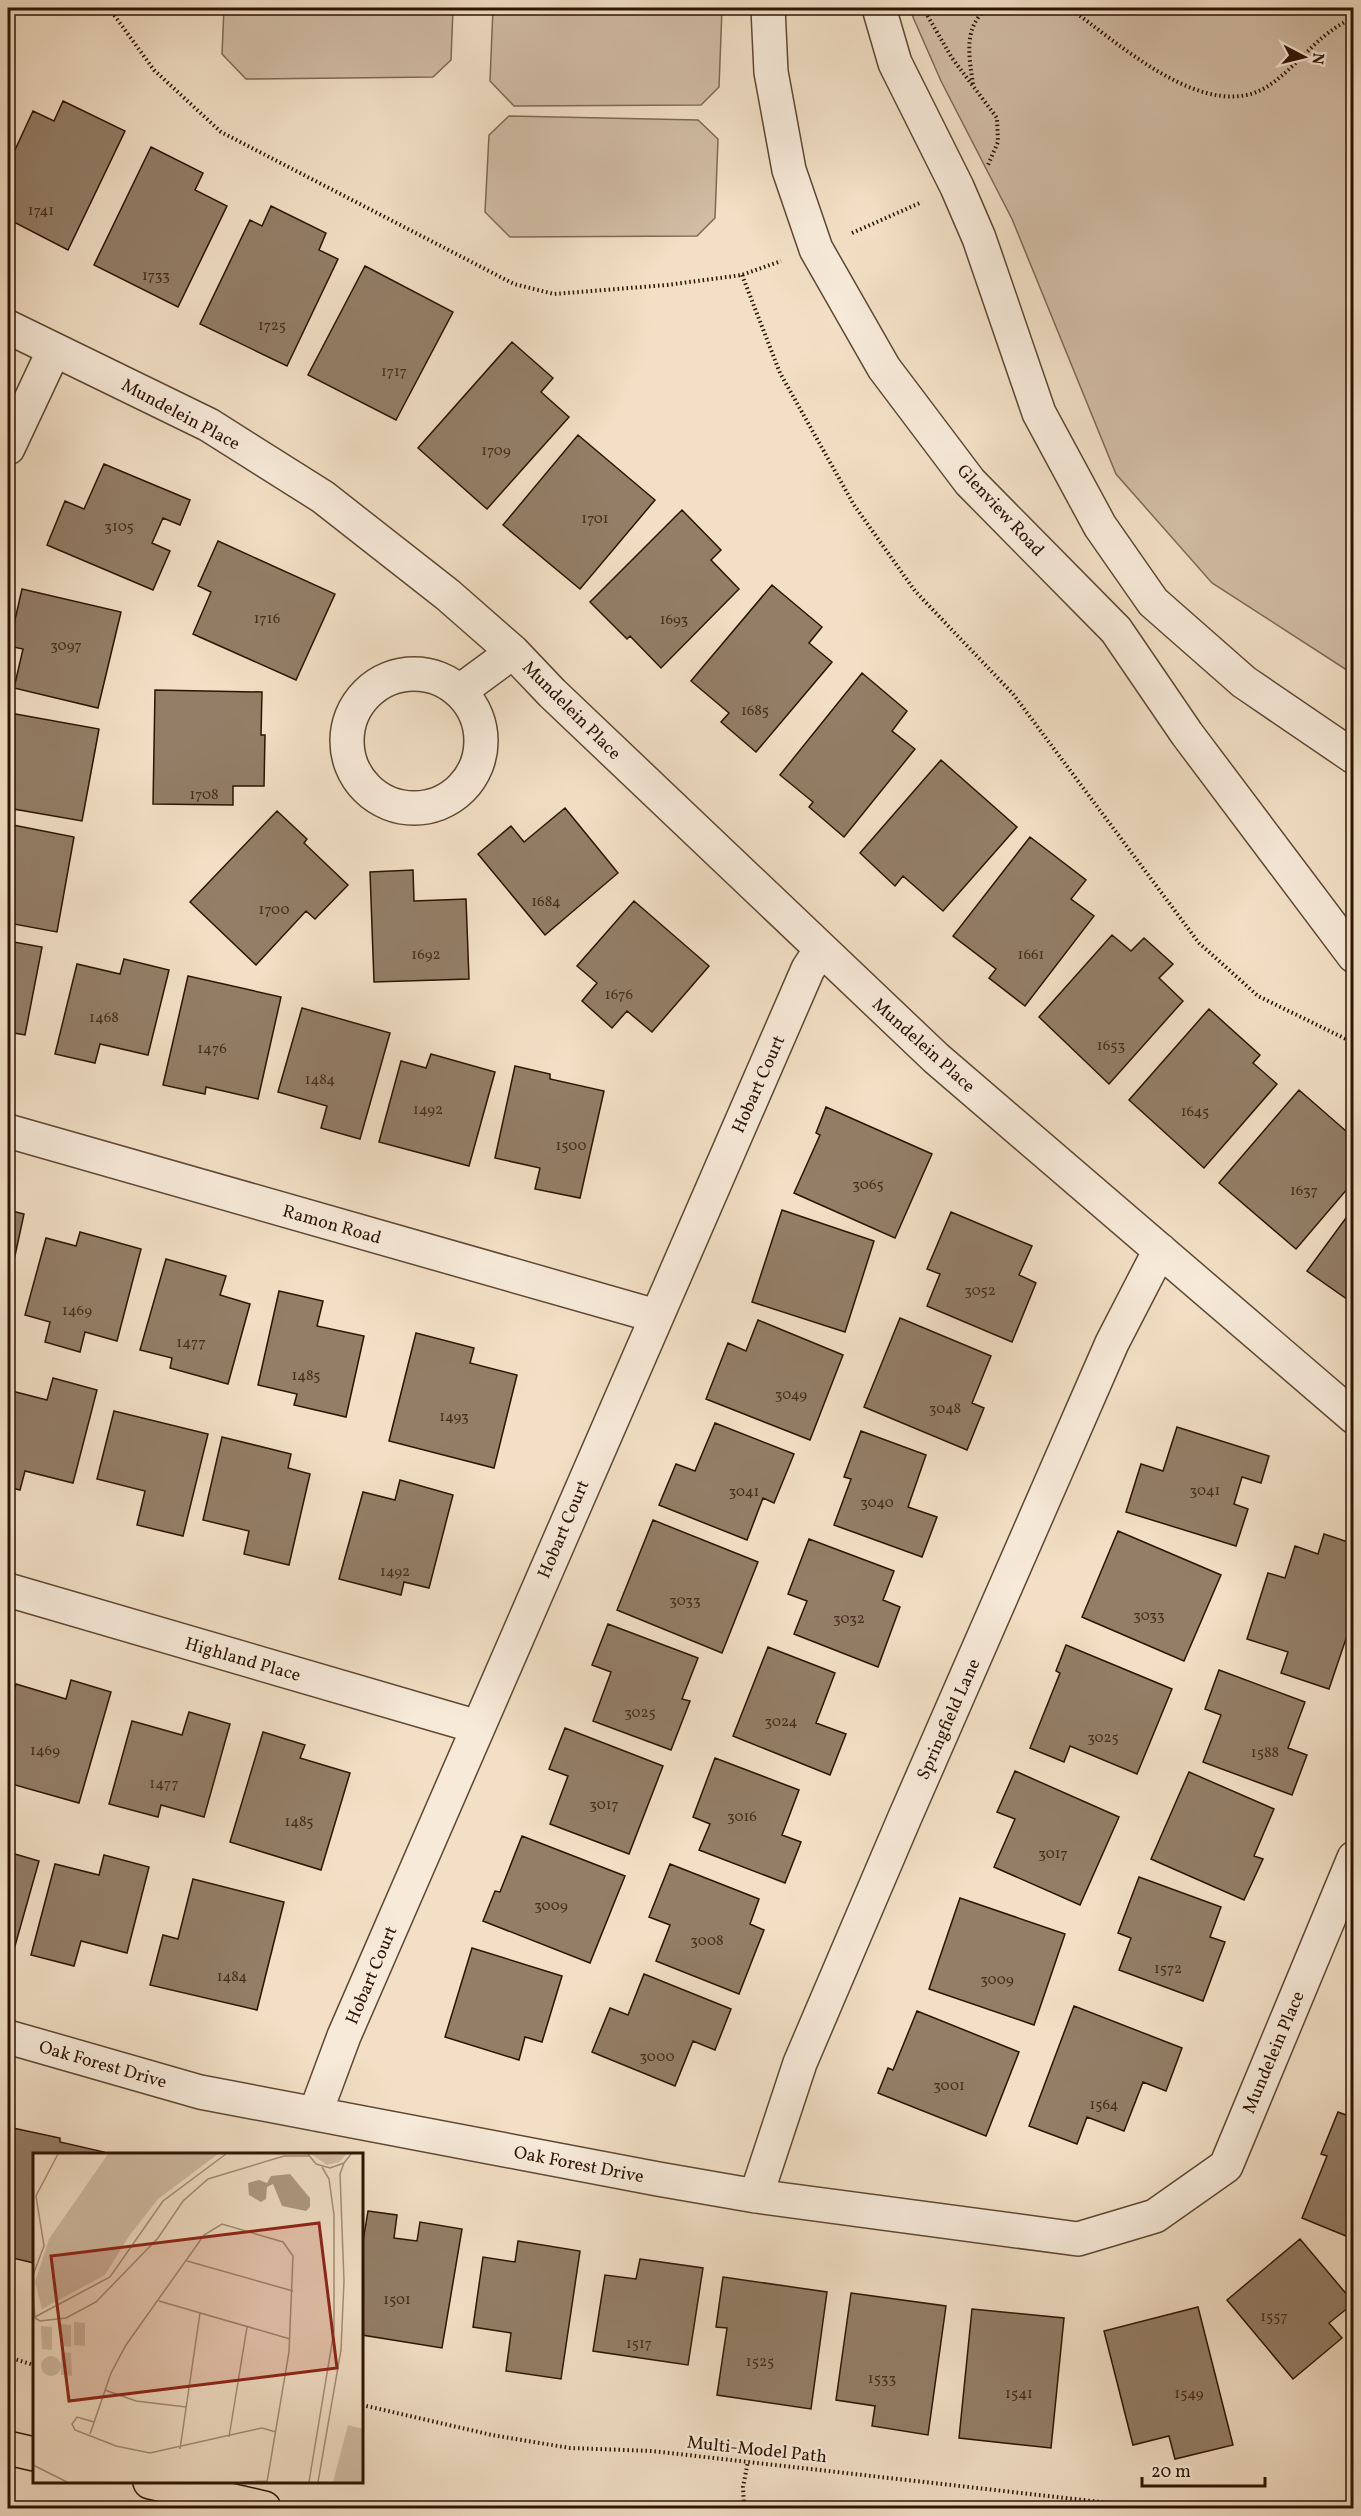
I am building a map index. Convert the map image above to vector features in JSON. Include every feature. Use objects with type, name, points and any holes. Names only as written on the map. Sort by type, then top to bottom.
[{"type":"main road","points":[[8,2448],[33,2454]]},
{"type":"main road","points":[[158,2483],[264,2508]]},
{"type":"street","name":"Glenview Road","points":[[768,8],[771,72],[789,170],[816,249],[884,368],[970,482],[1116,630],[1187,734],[1353,956]]},
{"type":"street","points":[[879,8],[895,63],[957,187],[979,238],[1039,413],[1100,526],[1153,602],[1244,682],[1353,757]]},
{"type":"street","name":"Mundelein Place","points":[[8,327],[209,425],[323,497],[448,595],[513,651],[552,693],[936,1058],[1353,1417]]},
{"type":"street","points":[[8,448],[54,350]]},
{"type":"street","name":"Mundelein Place","points":[[460,691],[513,651]]},
{"type":"street","points":[[418,673],[440,679],[460,691],[473,708],[481,729],[481,751],[475,772],[462,789],[444,802],[423,809],[402,809],[381,801],[363,786],[351,768],[346,745],[349,722],[359,701],[375,685],[396,676],[418,673]]},
{"type":"street","name":"Hobart Court","points":[[315,2114],[344,2036],[656,1316],[808,969],[821,949]]},
{"type":"street","name":"Ramon Road","points":[[8,1131],[656,1316]]},
{"type":"street","name":"Springfield Lane","points":[[756,2196],[800,2063],[900,1828],[1112,1343],[1160,1250]]},
{"type":"street","name":"Highland Place","points":[[8,1590],[478,1727]]},
{"type":"street","name":"Mundelein Place","points":[[1155,2216],[1226,2166],[1353,1858]]},
{"type":"street","name":"Oak Forest Drive","points":[[8,2037],[200,2092],[756,2196],[1078,2239],[1155,2216]]},
{"type":"path","points":[[109,8],[154,70],[220,132],[514,284],[554,294],[666,285],[742,274],[816,249],[957,187],[988,165],[998,142],[997,118],[952,58],[923,8]]},
{"type":"path","points":[[974,86],[969,41],[975,19],[987,8]]},
{"type":"path","points":[[1069,8],[1146,65],[1174,80],[1203,92],[1235,96],[1251,93],[1270,85],[1323,37],[1353,18]]},
{"type":"path","points":[[742,274],[786,383],[854,505],[915,591],[1013,694],[1199,943],[1258,996],[1353,1043]]},
{"type":"path","points":[[8,2356],[33,2365]]},
{"type":"path","name":"Multi-Model Path","points":[[363,2405],[492,2435],[570,2448],[652,2451],[1153,2508]]},
{"type":"path","points":[[747,2508],[744,2507],[743,2487],[748,2461]]},
{"type":"shaded area","points":[[224,8],[453,8],[451,60],[433,77],[246,79],[222,54]]},
{"type":"shaded area","points":[[493,8],[720,8],[722,9],[719,87],[701,105],[514,106],[490,81]]},
{"type":"shaded area","points":[[909,8],[1353,8],[1353,674],[1212,583],[1116,474],[1012,219],[941,81]]},
{"type":"shaded area","points":[[509,116],[698,120],[718,139],[715,218],[697,236],[510,237],[485,212],[489,135]]},
{"type":"building","points":[[63,101],[125,131],[68,250],[8,219],[8,165],[33,111],[54,121]]},
{"type":"building","points":[[151,147],[203,173],[195,190],[227,206],[178,307],[94,265]]},
{"type":"building","points":[[271,206],[326,233],[319,250],[338,259],[287,366],[200,324],[250,220],[262,226]]},
{"type":"building","points":[[365,266],[453,312],[396,420],[308,375]]},
{"type":"building","points":[[512,342],[553,378],[541,392],[569,417],[487,509],[418,448]]},
{"type":"building","points":[[578,435],[655,500],[580,589],[503,525]]},
{"type":"building","points":[[104,464],[190,500],[180,525],[163,518],[152,543],[170,551],[153,590],[47,545],[65,501],[84,509]]},
{"type":"building","points":[[682,510],[721,550],[711,560],[739,589],[661,668],[630,636],[627,639],[590,602]]},
{"type":"building","points":[[218,541],[335,594],[296,680],[193,634],[211,592],[198,586]]},
{"type":"building","points":[[772,585],[822,627],[809,643],[832,662],[756,752],[721,722],[729,713],[691,681]]},
{"type":"building","points":[[22,589],[121,612],[98,708],[14,688],[23,649],[9,646]]},
{"type":"building","points":[[862,673],[907,711],[892,731],[915,749],[844,837],[809,807],[813,802],[780,775]]},
{"type":"building","points":[[155,690],[262,692],[261,735],[265,735],[264,786],[233,786],[233,805],[153,804]]},
{"type":"building","points":[[10,713],[99,729],[82,821],[8,808]]},
{"type":"building","points":[[941,760],[1017,827],[943,911],[903,876],[895,886],[860,853]]},
{"type":"building","points":[[565,808],[618,873],[545,935],[478,854],[511,826],[524,842]]},
{"type":"building","points":[[277,811],[307,839],[304,843],[348,885],[315,919],[306,911],[256,965],[190,902]]},
{"type":"building","points":[[8,824],[74,837],[57,932],[8,923]]},
{"type":"building","points":[[1030,837],[1086,880],[1071,899],[1094,916],[1025,1006],[989,978],[996,969],[953,936]]},
{"type":"building","points":[[413,870],[414,901],[466,899],[469,979],[374,982],[370,872]]},
{"type":"building","points":[[634,901],[709,966],[652,1032],[627,1011],[612,1028],[582,1001],[597,983],[577,966]]},
{"type":"building","points":[[1112,935],[1131,951],[1144,938],[1173,964],[1159,978],[1183,1001],[1109,1084],[1039,1017]]},
{"type":"building","points":[[8,941],[42,947],[25,1035],[8,1032]]},
{"type":"building","points":[[124,959],[169,970],[148,1055],[100,1044],[95,1063],[55,1054],[77,964],[120,974]]},
{"type":"building","points":[[188,976],[281,997],[258,1099],[206,1087],[205,1094],[163,1085]]},
{"type":"building","points":[[302,1008],[390,1033],[360,1139],[321,1128],[327,1106],[278,1092]]},
{"type":"building","points":[[1209,1009],[1260,1055],[1253,1063],[1277,1084],[1204,1168],[1129,1100]]},
{"type":"building","points":[[431,1054],[495,1072],[469,1166],[379,1142],[401,1061],[426,1068]]},
{"type":"building","points":[[515,1066],[550,1074],[550,1079],[604,1091],[580,1198],[535,1189],[540,1168],[495,1158]]},
{"type":"building","points":[[1299,1090],[1354,1138],[1354,1181],[1296,1249],[1219,1183]]},
{"type":"building","points":[[826,1107],[932,1154],[895,1238],[794,1193],[820,1135],[816,1133]]},
{"type":"building","points":[[1354,1207],[1354,1304],[1307,1271]]},
{"type":"building","points":[[8,1210],[24,1214],[8,1288]]},
{"type":"building","points":[[782,1210],[874,1241],[845,1332],[752,1302]]},
{"type":"building","points":[[951,1212],[1032,1246],[1019,1275],[1036,1283],[1012,1342],[927,1306],[940,1274],[927,1269]]},
{"type":"building","points":[[80,1232],[141,1249],[117,1341],[85,1332],[80,1352],[45,1342],[50,1322],[25,1315],[46,1238],[76,1246]]},
{"type":"building","points":[[166,1259],[226,1276],[220,1295],[250,1304],[228,1384],[170,1368],[172,1358],[140,1350]]},
{"type":"building","points":[[279,1291],[323,1301],[317,1326],[364,1336],[346,1417],[294,1405],[297,1394],[258,1385]]},
{"type":"building","points":[[900,1318],[991,1356],[972,1403],[984,1408],[967,1450],[864,1407]]},
{"type":"building","points":[[758,1320],[843,1355],[810,1440],[706,1399],[728,1343],[746,1351]]},
{"type":"building","points":[[416,1333],[474,1348],[470,1363],[517,1375],[494,1468],[389,1441]]},
{"type":"building","points":[[53,1378],[97,1390],[73,1483],[25,1471],[20,1490],[8,1487],[8,1390],[47,1400]]},
{"type":"building","points":[[114,1411],[208,1434],[183,1536],[137,1525],[145,1491],[97,1479]]},
{"type":"building","points":[[715,1423],[794,1454],[774,1503],[763,1498],[747,1540],[659,1505],[676,1464],[695,1471]]},
{"type":"building","points":[[1177,1427],[1269,1456],[1261,1483],[1242,1477],[1234,1504],[1248,1509],[1236,1546],[1126,1512],[1141,1464],[1163,1471]]},
{"type":"building","points":[[861,1431],[926,1455],[908,1507],[937,1517],[922,1557],[834,1525],[851,1479],[844,1477]]},
{"type":"building","points":[[222,1437],[291,1454],[288,1468],[310,1474],[289,1565],[244,1554],[249,1531],[203,1520]]},
{"type":"building","points":[[400,1480],[453,1495],[429,1588],[404,1582],[401,1595],[339,1579],[363,1492],[395,1500]]},
{"type":"building","points":[[653,1520],[758,1562],[722,1653],[617,1610]]},
{"type":"building","points":[[1118,1531],[1221,1575],[1184,1661],[1082,1617]]},
{"type":"building","points":[[1324,1534],[1354,1544],[1354,1615],[1329,1689],[1281,1673],[1288,1652],[1247,1639],[1268,1573],[1285,1578],[1295,1546],[1318,1554]]},
{"type":"building","points":[[809,1539],[894,1571],[883,1600],[900,1607],[878,1667],[794,1634],[807,1601],[788,1594]]},
{"type":"building","points":[[608,1624],[698,1658],[682,1699],[690,1701],[671,1750],[593,1721],[611,1672],[592,1665]]},
{"type":"building","points":[[1066,1645],[1172,1689],[1137,1774],[1070,1746],[1064,1762],[1030,1748],[1060,1673],[1056,1671]]},
{"type":"building","points":[[768,1647],[835,1673],[816,1723],[846,1734],[830,1775],[733,1736]]},
{"type":"building","points":[[1219,1670],[1305,1702],[1288,1748],[1307,1755],[1292,1795],[1203,1762],[1221,1715],[1205,1709]]},
{"type":"building","points":[[71,1680],[111,1692],[79,1803],[8,1783],[8,1713],[16,1684],[66,1699]]},
{"type":"building","points":[[189,1712],[230,1724],[204,1817],[161,1805],[158,1817],[109,1804],[132,1721],[182,1735]]},
{"type":"building","points":[[565,1728],[663,1766],[629,1854],[550,1824],[568,1776],[549,1769]]},
{"type":"building","points":[[263,1732],[305,1745],[300,1758],[350,1773],[321,1870],[230,1842]]},
{"type":"building","points":[[715,1758],[799,1790],[782,1835],[801,1842],[785,1883],[699,1850],[710,1824],[693,1817]]},
{"type":"building","points":[[1015,1771],[1119,1817],[1080,1905],[994,1867],[1015,1819],[997,1812]]},
{"type":"building","points":[[1189,1772],[1274,1809],[1254,1856],[1263,1859],[1244,1900],[1151,1859]]},
{"type":"building","points":[[522,1836],[625,1876],[590,1963],[483,1921],[495,1891],[500,1892]]},
{"type":"building","points":[[8,1852],[39,1861],[13,1953],[8,1952]]},
{"type":"building","points":[[104,1855],[149,1867],[127,1953],[81,1941],[74,1966],[31,1955],[55,1864],[99,1875]]},
{"type":"building","points":[[670,1864],[759,1899],[750,1924],[764,1930],[739,1994],[656,1961],[670,1925],[649,1917]]},
{"type":"building","points":[[1139,1877],[1221,1907],[1210,1937],[1225,1942],[1203,2001],[1119,1970],[1131,1938],[1118,1933]]},
{"type":"building","points":[[193,1879],[284,1902],[257,2010],[150,1985],[163,1935],[178,1939]]},
{"type":"building","points":[[960,1898],[1065,1934],[1034,2025],[929,1989]]},
{"type":"building","points":[[472,1948],[562,1976],[542,2042],[525,2037],[519,2060],[445,2037]]},
{"type":"building","points":[[644,1974],[731,2009],[715,2050],[693,2041],[675,2086],[592,2052],[610,2008],[628,2015]]},
{"type":"building","points":[[1074,2006],[1182,2048],[1166,2091],[1143,2082],[1124,2131],[1087,2117],[1077,2144],[1029,2126]]},
{"type":"building","points":[[917,2011],[1019,2052],[986,2136],[878,2093],[888,2068],[893,2070]]},
{"type":"building","points":[[1338,2112],[1354,2118],[1354,2220],[1346,2236],[1302,2218],[1327,2156],[1321,2154]]},
{"type":"building","points":[[13,2128],[60,2138],[60,2142],[104,2152],[33,2153],[33,2263],[8,2257],[8,2154]]},
{"type":"building","points":[[368,2211],[397,2215],[394,2238],[417,2241],[420,2222],[462,2229],[442,2348],[363,2335],[363,2241]]},
{"type":"building","points":[[1300,2239],[1354,2303],[1329,2323],[1342,2338],[1293,2379],[1227,2300]]},
{"type":"building","points":[[518,2241],[580,2251],[561,2379],[506,2371],[511,2333],[473,2327],[483,2257],[515,2262]]},
{"type":"building","points":[[640,2259],[703,2268],[688,2365],[593,2351],[605,2275],[636,2279]]},
{"type":"building","points":[[723,2277],[827,2292],[811,2409],[717,2395],[727,2328],[716,2327]]},
{"type":"building","points":[[851,2293],[946,2306],[928,2435],[872,2426],[875,2406],[836,2400]]},
{"type":"building","points":[[1198,2307],[1233,2445],[1175,2459],[1169,2436],[1133,2445],[1104,2331]]},
{"type":"building","points":[[972,2309],[1064,2318],[1051,2448],[959,2438]]}]
